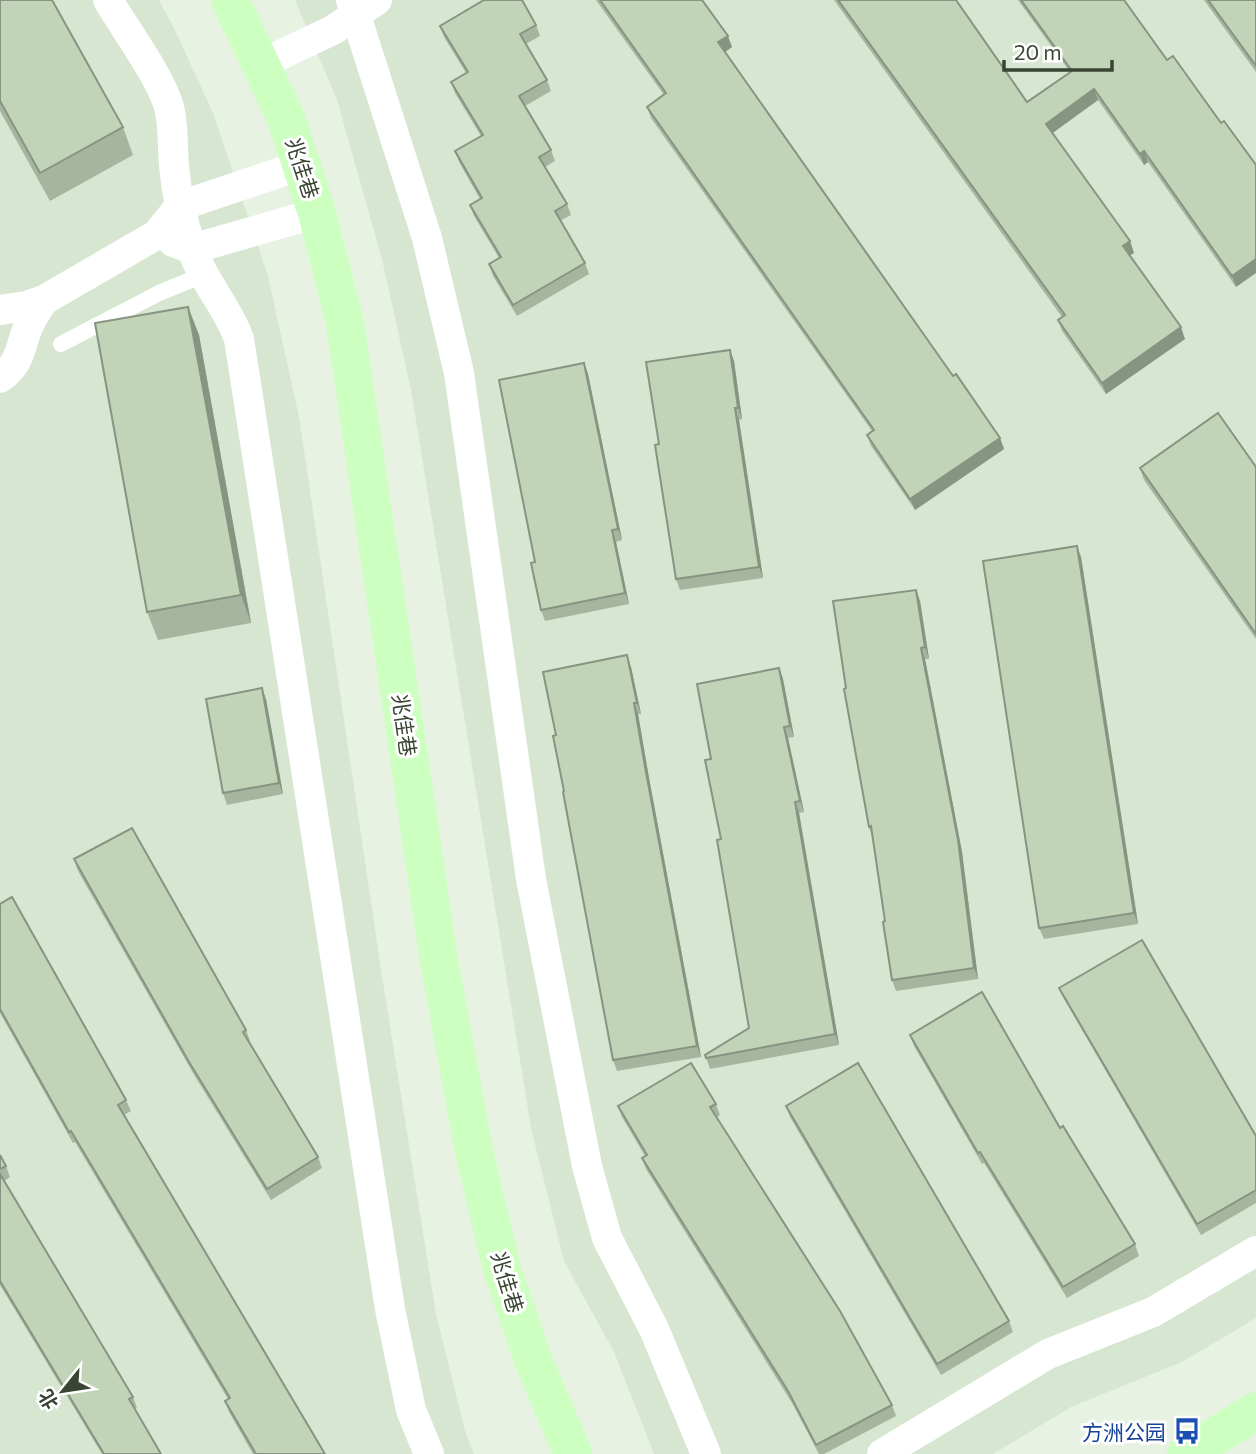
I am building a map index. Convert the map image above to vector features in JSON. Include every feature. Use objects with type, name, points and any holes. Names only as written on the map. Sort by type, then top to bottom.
[{"type":"street","points":[[108,0],[159,84],[168,104],[173,127],[174,166],[180,206],[197,262],[239,339],[390,1309],[411,1410],[429,1454]]},
{"type":"street","name":"兆佳巷","points":[[230,0],[286,118],[317,213],[345,323],[439,961],[474,1151],[502,1269],[534,1362],[573,1454]]},
{"type":"street","points":[[261,64],[302,46],[362,5],[427,238],[459,373],[531,879],[587,1166],[607,1238],[654,1329],[706,1454]]},
{"type":"street","points":[[0,310],[44,300],[156,235],[180,206],[302,165]]},
{"type":"street","points":[[197,262],[317,213]]},
{"type":"street","points":[[156,235],[197,262]]},
{"type":"street","points":[[0,378],[10,371],[21,355],[32,316],[44,300]]},
{"type":"street","points":[[882,1454],[1048,1354],[1153,1312],[1256,1251]]},
{"type":"street","points":[[1186,1454],[1256,1411]]},
{"type":"lane","points":[[61,344],[159,293],[197,262]]},
{"type":"shaded area","points":[[0,0],[159,0],[213,113],[268,276],[299,417],[382,976],[436,1314],[465,1431],[474,1454],[0,1454]]},
{"type":"shaded area","points":[[295,0],[1256,0],[1256,1318],[1182,1362],[1071,1407],[993,1454],[654,1454],[614,1352],[564,1261],[531,1128],[411,390],[382,259],[337,100]]},
{"type":"building","points":[[0,0],[52,0],[123,127],[40,173],[0,101]]},
{"type":"building","points":[[484,0],[522,0],[536,25],[520,34],[547,80],[519,96],[551,150],[539,157],[567,204],[555,211],[585,263],[513,305],[489,264],[501,257],[470,205],[482,198],[455,151],[483,135],[451,82],[468,72],[440,26]]},
{"type":"building","points":[[600,0],[702,0],[728,36],[718,42],[953,376],[956,374],[1000,438],[910,499],[867,435],[874,430],[647,107],[666,93]]},
{"type":"building","points":[[838,0],[956,0],[1027,102],[1072,71],[1021,0],[1124,0],[1167,60],[1173,56],[1221,123],[1224,121],[1256,165],[1256,259],[1232,276],[1144,151],[1140,154],[1094,89],[1046,124],[1130,241],[1123,246],[1181,327],[1102,383],[1058,320],[1065,315]]},
{"type":"building","points":[[1208,0],[1256,0],[1256,66]]},
{"type":"building","points":[[188,307],[241,595],[147,612],[95,323]]},
{"type":"building","points":[[730,350],[738,408],[735,408],[759,567],[676,579],[655,445],[659,444],[646,362]]},
{"type":"building","points":[[584,363],[618,529],[612,530],[625,593],[541,610],[531,563],[535,562],[499,380]]},
{"type":"building","points":[[1218,413],[1256,467],[1256,634],[1140,468]]},
{"type":"building","points":[[1077,546],[1134,913],[1039,928],[983,561]]},
{"type":"building","points":[[916,590],[925,647],[921,648],[958,840],[974,968],[892,980],[871,826],[869,827],[844,689],[846,688],[833,601]]},
{"type":"building","points":[[627,655],[697,1046],[613,1060],[543,672]]},
{"type":"building","points":[[779,668],[790,726],[784,727],[800,801],[795,802],[835,1034],[706,1058],[705,1055],[749,1028],[717,840],[721,839],[705,760],[711,759],[697,684]]},
{"type":"building","points":[[262,688],[279,783],[223,793],[206,699]]},
{"type":"building","points":[[132,828],[246,1030],[243,1032],[318,1157],[267,1189],[189,1062],[74,859]]},
{"type":"building","points":[[12,897],[126,1100],[118,1105],[325,1454],[256,1454],[225,1401],[230,1398],[71,1131],[69,1132],[0,1009],[0,904]]},
{"type":"building","points":[[1142,940],[1256,1136],[1256,1190],[1197,1224],[1059,988]]},
{"type":"building","points":[[982,992],[1060,1128],[1063,1126],[1135,1244],[1063,1287],[980,1152],[978,1153],[910,1035]]},
{"type":"building","points":[[691,1063],[716,1104],[710,1107],[840,1311],[892,1405],[816,1445],[788,1391],[642,1158],[647,1155],[618,1106]]},
{"type":"building","points":[[858,1063],[1009,1321],[937,1364],[786,1106]]},
{"type":"building","points":[[0,1155],[6,1166],[0,1169]]},
{"type":"building","points":[[0,1174],[133,1397],[129,1399],[161,1454],[104,1454],[0,1281]]},
{"type":"place","name":"方洲公园","points":[[1187,1431]]}]
